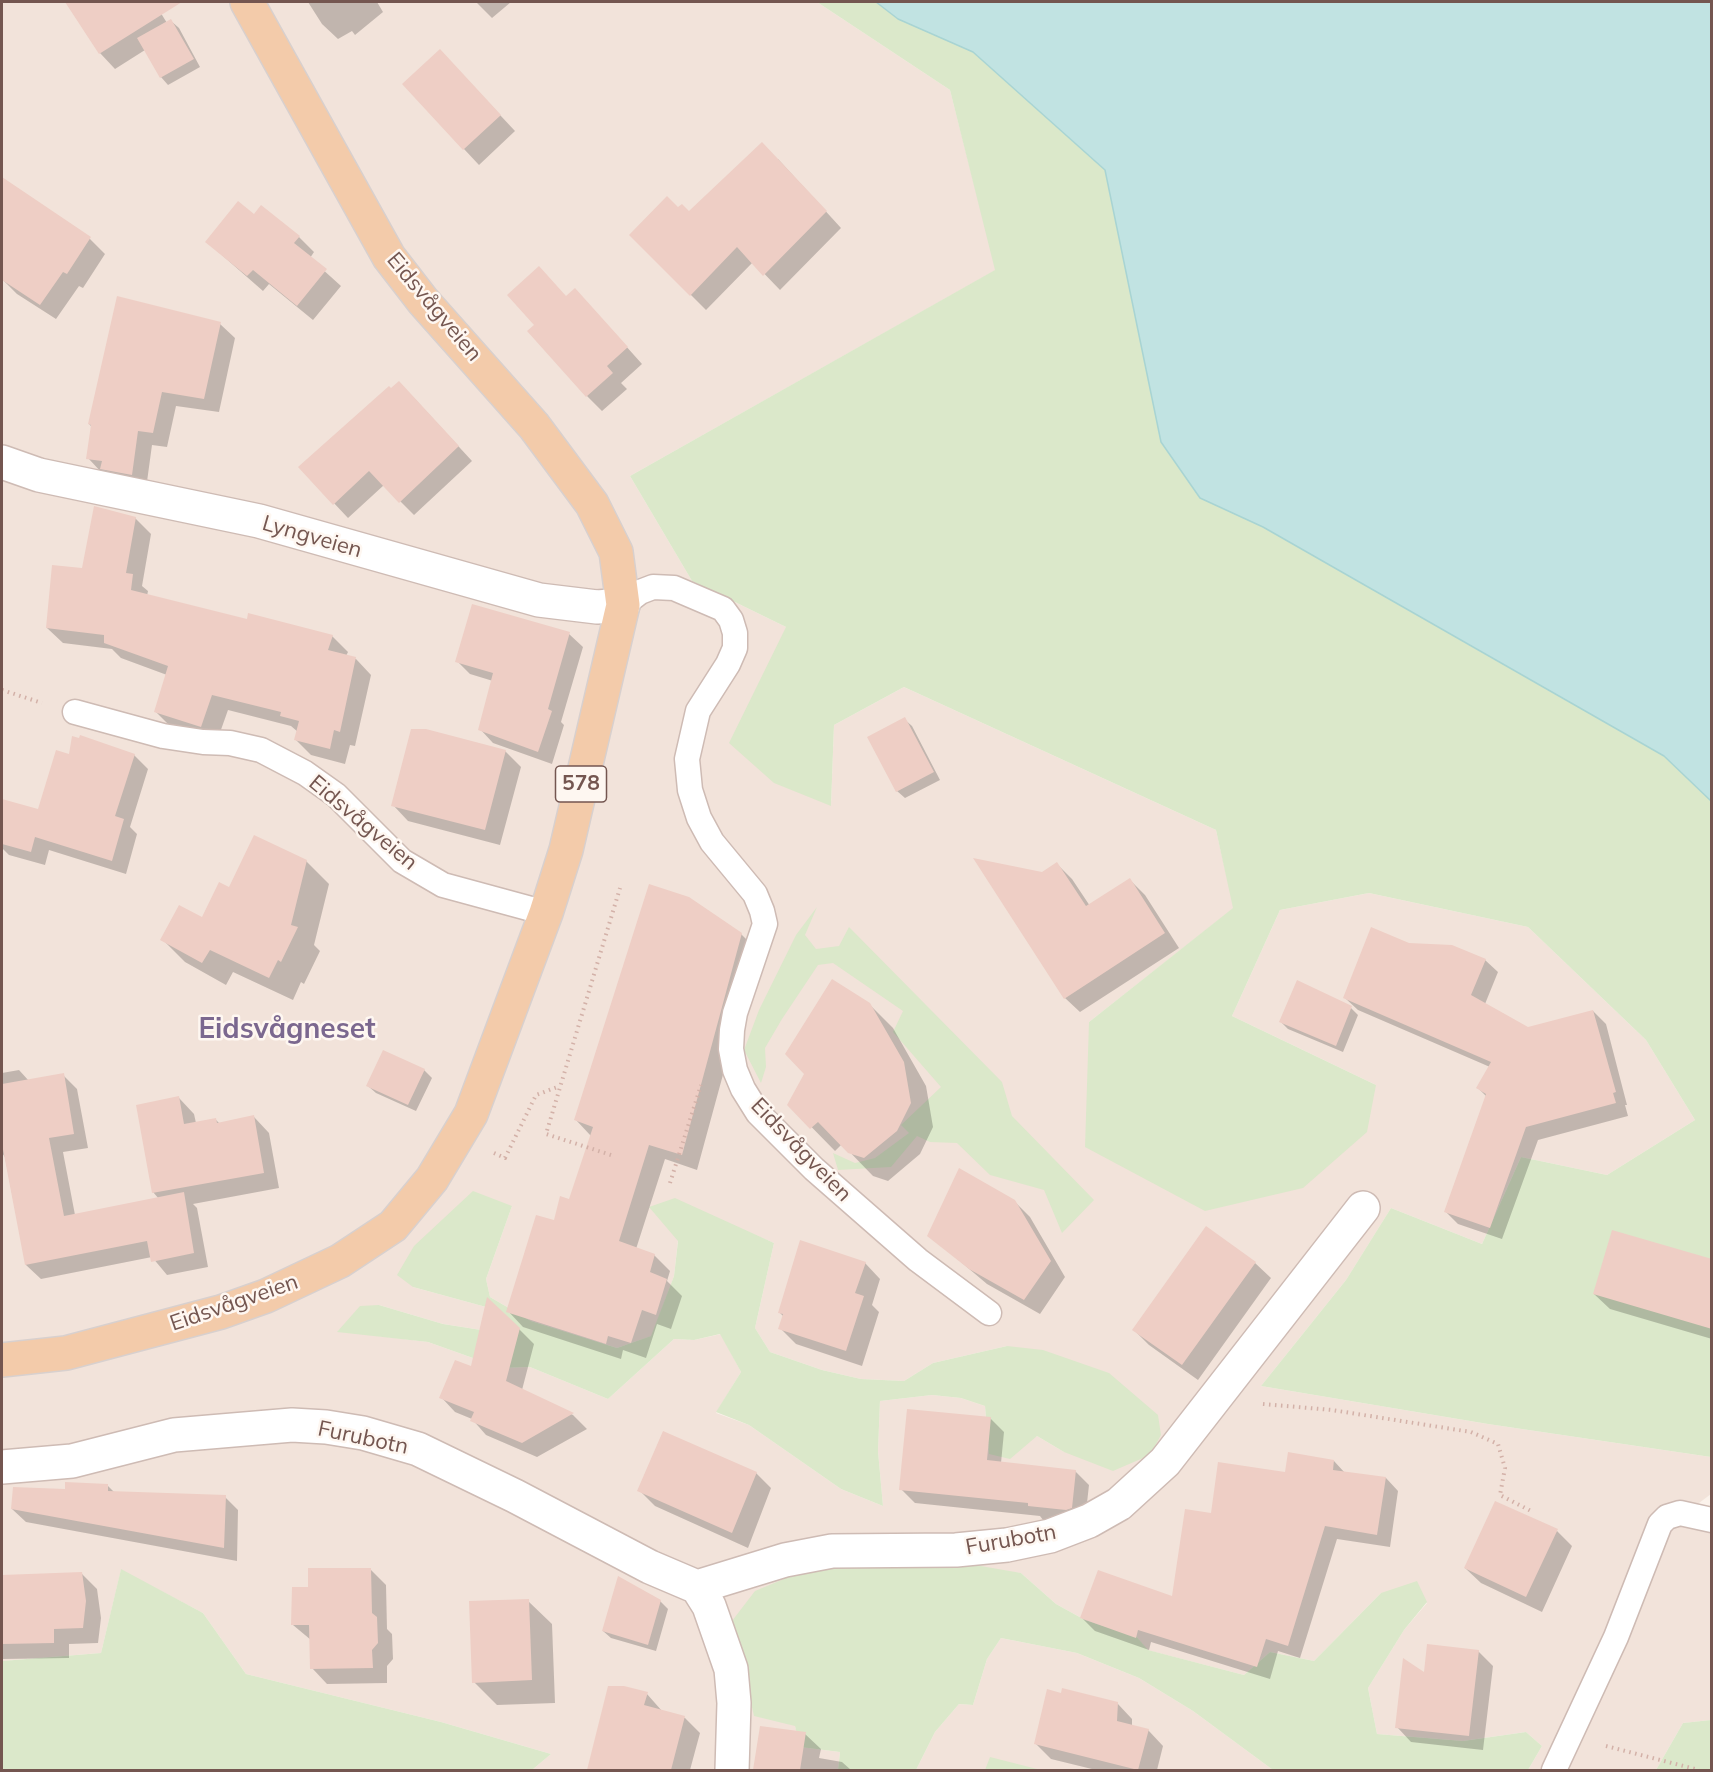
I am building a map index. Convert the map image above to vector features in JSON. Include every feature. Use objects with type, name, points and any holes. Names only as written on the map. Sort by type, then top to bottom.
[{"type":"main road","name":"Eidsvågveien","points":[[2,1360],[66,1353],[221,1312],[266,1296],[340,1261],[393,1226],[432,1179],[471,1114],[546,913],[566,850],[623,605],[616,552],[592,504],[534,426],[423,301],[389,256],[247,2]]},
{"type":"street","name":"Lyngveien","points":[[2,462],[39,475],[259,521],[539,600],[597,607],[623,605]]},
{"type":"street","name":"Furubotn","points":[[2,1467],[72,1461],[174,1435],[225,1429],[303,1426],[363,1433],[418,1449],[515,1496],[650,1567],[697,1587],[785,1560],[832,1551],[956,1550],[1007,1545],[1050,1536],[1109,1510],[1165,1462],[1363,1208]]},
{"type":"street","points":[[697,1587],[712,1614],[731,1669],[734,1703],[732,1770]]},
{"type":"lane","name":"Eidsvågveien","points":[[623,605],[640,592],[653,587],[675,588],[723,609],[731,620],[735,633],[735,648],[728,664],[698,711],[687,759],[690,790],[699,818],[712,842],[755,894],[765,924],[735,1013],[731,1049],[743,1089],[758,1113],[780,1136],[918,1260],[989,1313]]},
{"type":"lane","name":"Eidsvågveien","points":[[75,712],[163,736],[230,743],[261,750],[305,773],[336,795],[402,861],[443,885],[546,913]]},
{"type":"lane","points":[[1554,1770],[1616,1636],[1660,1524],[1667,1517],[1680,1513],[1712,1520]]},
{"type":"path","points":[[611,1155],[546,1134],[620,888]]},
{"type":"path","points":[[670,1183],[701,1085],[731,1049]]},
{"type":"path","points":[[1253,1403],[1332,1410],[1471,1432],[1498,1444],[1505,1468],[1500,1495],[1533,1512]]},
{"type":"path","points":[[1570,1737],[1699,1770]]},
{"type":"shaded area","points":[[2,2],[817,2],[950,90],[996,270],[630,476],[692,581],[786,627],[831,806],[834,725],[904,687],[1216,830],[1234,908],[1089,1022],[1376,1085],[1232,1016],[1280,910],[1369,893],[1528,927],[1646,1040],[1695,1120],[1607,1175],[1521,1157],[1482,1244],[1391,1208],[1346,1280],[1261,1386],[1488,1424],[1711,1457],[1711,1494],[1695,1506],[1711,1510],[1711,1720],[1683,1723],[1656,1770],[1528,1770],[1542,1746],[1526,1732],[1463,1741],[1377,1734],[1368,1688],[1404,1630],[1427,1603],[1381,1593],[1314,1661],[1270,1652],[1244,1675],[1147,1650],[1136,1636],[1085,1620],[1056,1604],[1021,1573],[890,1568],[841,1567],[795,1726],[801,1747],[840,1752],[838,1770],[532,1770],[551,1754],[441,1722],[246,1674],[203,1613],[121,1570],[101,1653],[2,1661]],"holes":[[[512,1206],[486,1279],[490,1297],[531,1321],[617,1348],[652,1336],[674,1276],[678,1240],[741,1229],[774,1243],[755,1328],[770,1352],[822,1370],[861,1379],[904,1381],[933,1363],[1007,1346],[1064,1452],[1037,1436],[989,1454],[985,1406],[961,1398],[932,1395],[880,1401],[878,1451],[883,1506],[841,1489],[749,1425],[716,1413],[741,1372],[721,1334],[694,1340],[674,1339],[608,1399],[530,1367],[501,1368],[428,1342],[338,1331],[379,1305],[443,1324],[494,1332],[521,1329],[486,1307],[413,1287]]]},
{"type":"shaded area","points":[[1001,1638],[1077,1653],[1139,1678],[1193,1711],[1273,1770],[916,1770],[935,1732],[959,1704],[973,1705],[987,1659]]},
{"type":"green space","points":[[817,2],[876,2],[898,19],[973,52],[1105,170],[1161,442],[1200,498],[1263,527],[1664,756],[1711,801],[1711,1457],[1488,1424],[1261,1386],[1346,1280],[1391,1208],[1482,1244],[1521,1157],[1607,1175],[1695,1120],[1646,1040],[1528,927],[1369,893],[1280,910],[1232,1016],[1376,1085],[1367,1132],[1303,1188],[1205,1211],[1085,1147],[1089,1022],[1233,908],[1216,830],[904,687],[834,725],[831,806],[774,783],[729,743],[786,627],[692,581],[630,476],[995,270],[950,90]]},
{"type":"green space","points":[[817,907],[805,935],[816,949],[839,946],[849,927],[1002,1082],[1012,1116],[1094,1200],[1062,1233],[1044,1190],[990,1175],[957,1143],[930,1142],[917,1136],[891,1167],[838,1170],[833,1153],[855,1163],[875,1158],[909,1133],[901,1125],[941,1087],[893,1032],[903,1011],[833,963],[818,965],[782,1019],[765,1048],[766,1067],[761,1083],[744,1050],[759,1010],[796,935]]},
{"type":"green space","points":[[473,1191],[512,1206],[486,1279],[490,1297],[531,1321],[617,1348],[651,1336],[674,1276],[678,1241],[649,1207],[675,1198],[774,1243],[755,1328],[770,1352],[822,1370],[861,1379],[904,1381],[933,1363],[1007,1346],[1043,1350],[1109,1373],[1158,1415],[1161,1435],[1150,1455],[1113,1471],[1064,1452],[1037,1436],[1010,1459],[989,1454],[985,1406],[961,1398],[932,1395],[880,1401],[878,1451],[883,1506],[841,1489],[749,1425],[716,1412],[741,1372],[720,1334],[694,1340],[674,1339],[608,1399],[530,1367],[501,1368],[428,1342],[337,1332],[360,1306],[379,1305],[443,1324],[494,1332],[520,1329],[486,1307],[413,1287],[397,1275],[414,1246]]},
{"type":"green space","points":[[975,1565],[1021,1573],[1056,1604],[1085,1620],[1136,1636],[1148,1650],[1244,1675],[1270,1652],[1314,1661],[1381,1593],[1417,1581],[1427,1602],[1404,1630],[1368,1688],[1377,1734],[1463,1741],[1526,1732],[1542,1746],[1528,1770],[1273,1770],[1193,1711],[1139,1678],[1077,1653],[1001,1638],[987,1659],[973,1705],[959,1704],[935,1732],[916,1770],[838,1770],[840,1752],[800,1747],[795,1726],[754,1716],[732,1621],[755,1591],[791,1576],[841,1567]]},
{"type":"green space","points":[[121,1569],[203,1613],[246,1674],[441,1722],[551,1754],[532,1770],[2,1770],[2,1661],[101,1653]]},
{"type":"green space","points":[[1711,1720],[1711,1770],[1656,1770],[1683,1723]]},
{"type":"green space","points":[[990,1757],[1041,1770],[985,1770]]},
{"type":"water","points":[[876,2],[1711,2],[1711,801],[1664,756],[1263,527],[1200,498],[1161,442],[1105,170],[973,52],[898,19]]},
{"type":"building","points":[[65,2],[182,2],[99,54]]},
{"type":"building","points":[[171,19],[194,59],[160,78],[137,38]]},
{"type":"building","points":[[440,49],[501,115],[463,150],[402,84]]},
{"type":"building","points":[[762,142],[827,211],[763,276],[737,247],[690,296],[629,235],[667,196],[678,207],[682,204],[689,211]]},
{"type":"building","points":[[2,177],[91,237],[67,274],[63,272],[40,305],[2,280]]},
{"type":"building","points":[[238,201],[254,214],[261,205],[300,236],[294,243],[327,269],[297,306],[253,270],[247,276],[205,242]]},
{"type":"building","points":[[539,266],[566,296],[575,288],[628,347],[607,366],[613,373],[586,397],[527,331],[534,325],[507,295]]},
{"type":"building","points":[[117,296],[221,322],[204,399],[162,392],[153,433],[138,431],[132,475],[100,469],[102,461],[86,459],[91,425],[88,424]]},
{"type":"building","points":[[399,381],[459,446],[399,503],[369,471],[333,505],[298,467],[389,386],[391,388]]},
{"type":"building","points":[[94,506],[136,517],[126,573],[133,574],[131,590],[247,619],[248,613],[333,635],[328,650],[356,657],[340,732],[334,730],[330,749],[294,740],[299,721],[280,716],[281,712],[212,695],[201,727],[154,712],[168,666],[104,643],[104,635],[46,628],[52,565],[82,568]]},
{"type":"building","points":[[472,604],[570,632],[548,709],[552,711],[538,752],[478,730],[493,673],[455,662]]},
{"type":"building","points":[[905,717],[934,772],[896,792],[867,737]]},
{"type":"building","points":[[411,729],[426,729],[506,750],[485,830],[391,806]]},
{"type":"building","points":[[80,735],[135,754],[115,816],[124,819],[112,861],[35,837],[31,852],[2,844],[2,799],[38,809],[56,750],[69,754],[72,736],[79,738]]},
{"type":"building","points":[[254,835],[307,860],[291,925],[298,927],[281,962],[278,960],[269,978],[210,950],[202,963],[160,940],[179,905],[202,917],[219,882],[229,887]]},
{"type":"building","points":[[973,858],[1042,872],[1057,862],[1086,906],[1130,878],[1165,933],[1064,999]]},
{"type":"building","points":[[649,884],[689,897],[742,933],[682,1155],[649,1145],[619,1241],[655,1254],[650,1272],[667,1279],[656,1315],[642,1310],[631,1343],[608,1336],[606,1344],[506,1312],[536,1215],[554,1220],[560,1196],[569,1199],[593,1127],[574,1120]]},
{"type":"building","points":[[1371,927],[1409,943],[1452,945],[1486,959],[1471,995],[1528,1027],[1593,1010],[1616,1092],[1613,1093],[1616,1103],[1526,1127],[1490,1228],[1444,1212],[1486,1094],[1476,1088],[1491,1062],[1343,998]]},
{"type":"building","points":[[832,979],[870,1003],[904,1062],[911,1103],[897,1131],[864,1158],[848,1153],[818,1122],[810,1129],[787,1105],[804,1074],[785,1054]]},
{"type":"building","points":[[1297,980],[1352,1006],[1336,1046],[1279,1022]]},
{"type":"building","points":[[383,1050],[425,1069],[408,1105],[366,1086]]},
{"type":"building","points":[[64,1073],[74,1134],[49,1138],[64,1216],[184,1192],[194,1253],[151,1262],[147,1241],[25,1265],[2,1144],[2,1084]]},
{"type":"building","points":[[179,1096],[184,1124],[216,1118],[217,1123],[254,1115],[264,1173],[152,1193],[136,1105]]},
{"type":"building","points":[[959,1168],[1015,1200],[1051,1261],[1024,1300],[969,1269],[927,1236]]},
{"type":"building","points":[[1206,1226],[1256,1262],[1182,1365],[1132,1330]]},
{"type":"building","points":[[1612,1230],[1712,1259],[1712,1329],[1593,1294]]},
{"type":"building","points":[[800,1240],[866,1262],[855,1293],[864,1296],[846,1351],[778,1329],[783,1314],[778,1313]]},
{"type":"building","points":[[487,1297],[520,1328],[506,1381],[574,1413],[522,1443],[470,1421],[474,1412],[439,1398],[455,1360],[471,1366]]},
{"type":"building","points":[[907,1409],[991,1417],[987,1460],[1076,1470],[1072,1508],[1066,1510],[1028,1506],[1028,1503],[899,1490]]},
{"type":"building","points":[[663,1431],[757,1472],[732,1533],[637,1491]]},
{"type":"building","points":[[1288,1452],[1334,1460],[1333,1470],[1386,1477],[1377,1535],[1325,1526],[1288,1646],[1266,1639],[1257,1667],[1138,1630],[1136,1638],[1080,1618],[1098,1570],[1172,1596],[1185,1509],[1211,1513],[1218,1462],[1285,1472]]},
{"type":"building","points":[[65,1482],[108,1484],[108,1491],[226,1495],[224,1548],[11,1509],[13,1487],[65,1489]]},
{"type":"building","points":[[1495,1501],[1558,1529],[1526,1597],[1464,1568]]},
{"type":"building","points":[[308,1568],[371,1568],[372,1613],[377,1617],[378,1643],[372,1650],[373,1668],[310,1669],[309,1625],[291,1625],[292,1587],[308,1587]]},
{"type":"building","points":[[82,1572],[86,1601],[83,1628],[54,1629],[54,1643],[2,1644],[2,1575]]},
{"type":"building","points":[[618,1576],[661,1600],[648,1645],[602,1631]]},
{"type":"building","points":[[529,1599],[532,1680],[472,1683],[469,1601]]},
{"type":"building","points":[[1427,1644],[1479,1650],[1469,1736],[1395,1728],[1403,1658],[1424,1672]]},
{"type":"building","points":[[608,1686],[624,1686],[648,1692],[644,1705],[685,1716],[671,1770],[587,1770]]},
{"type":"building","points":[[1062,1688],[1118,1702],[1117,1721],[1149,1729],[1138,1770],[1034,1744],[1047,1689],[1061,1693]]},
{"type":"building","points":[[760,1726],[806,1732],[800,1770],[753,1770]]},
{"type":"district","name":"Eidsvågneset","points":[[287,1030]]}]
